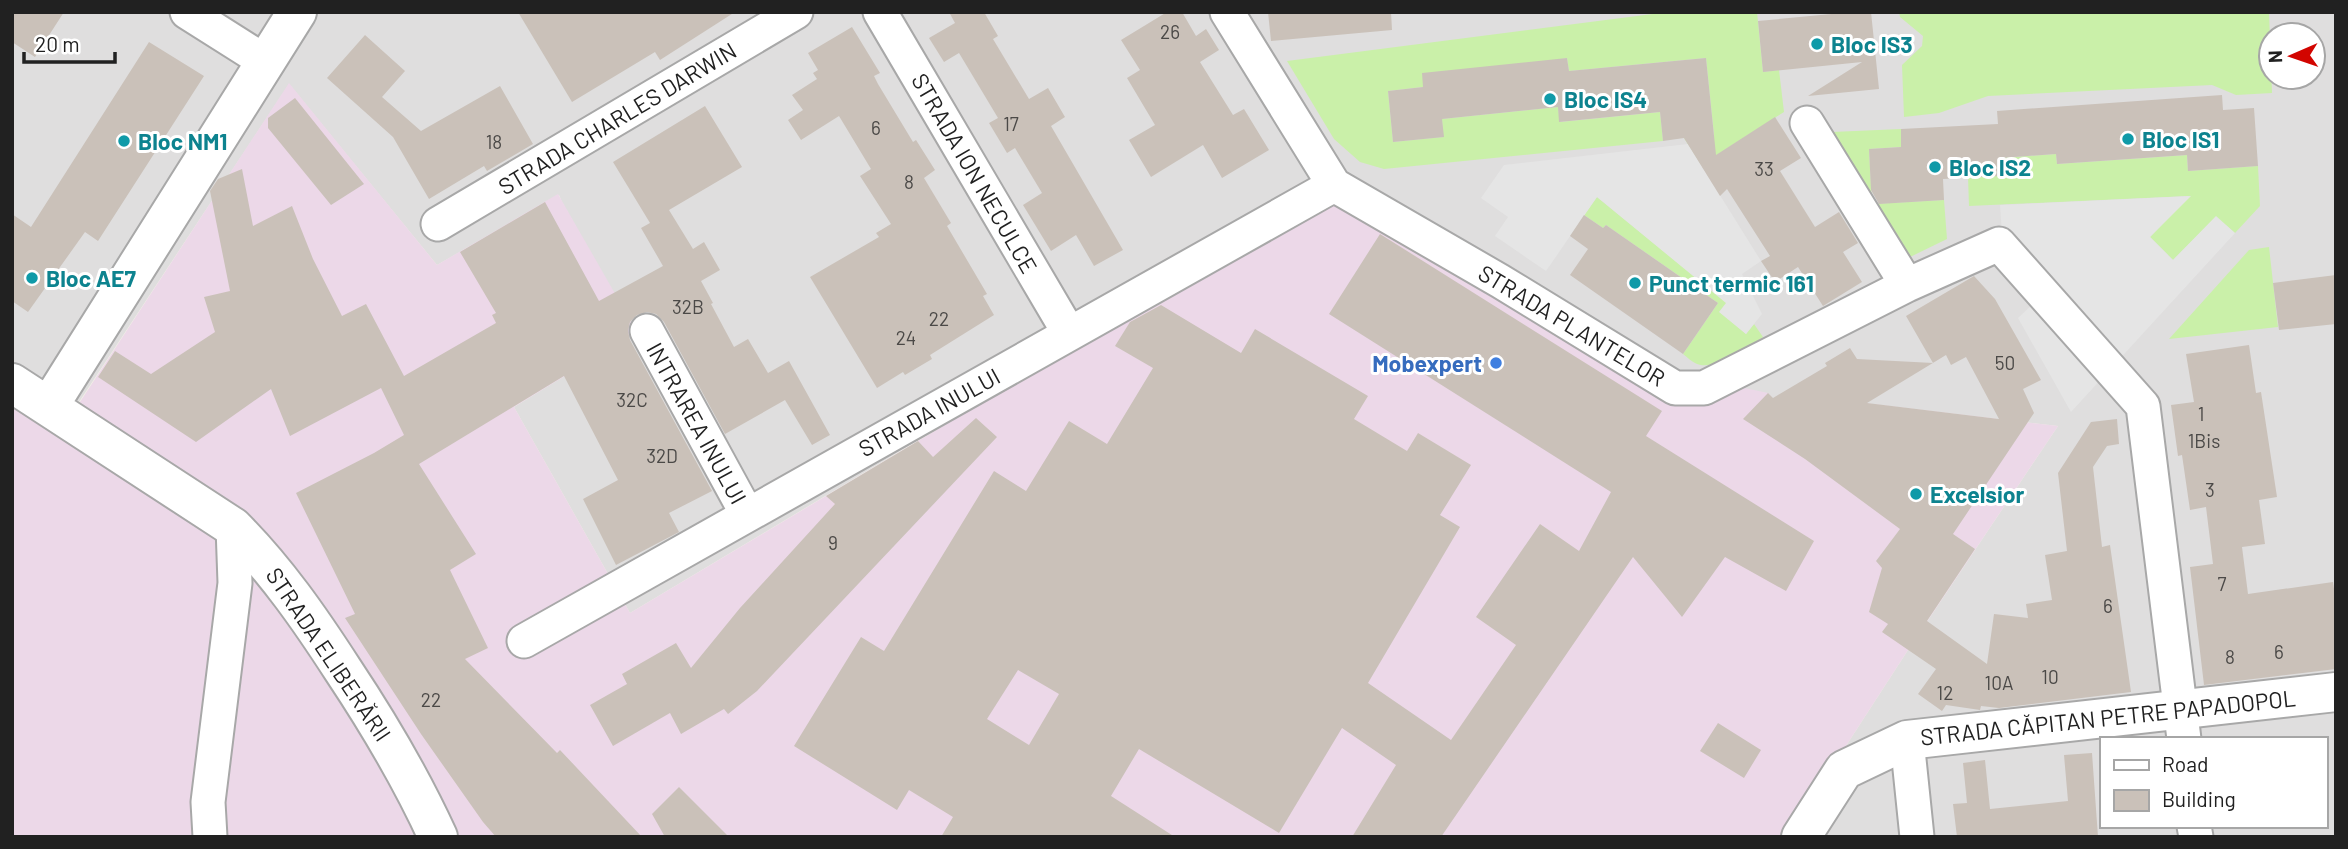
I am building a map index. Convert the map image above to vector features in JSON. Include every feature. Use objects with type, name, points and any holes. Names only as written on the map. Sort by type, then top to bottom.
[{"type":"street","points":[[187,12],[266,62]]},
{"type":"street","points":[[49,406],[297,12]]},
{"type":"street","name":"STRADA CHARLES DARWIN","points":[[438,224],[796,12]]},
{"type":"street","name":"STRADA ION NECULCE","points":[[880,12],[1069,333]]},
{"type":"street","name":"STRADA PLANTELOR","points":[[1227,12],[1334,185],[1500,281],[1675,388],[1704,388],[1907,285],[1999,244],[2143,406],[2182,724]]},
{"type":"street","points":[[1807,123],[1907,285]]},
{"type":"street","name":"STRADA INULUI","points":[[524,642],[1334,185]]},
{"type":"street","name":"INTRAREA INULUI","points":[[647,331],[747,514]]},
{"type":"street","name":"STRADA ELIBERĂRII","points":[[12,383],[233,527],[261,554],[313,623],[379,725],[418,794],[438,837]]},
{"type":"street","points":[[210,837],[208,802],[235,583],[233,527]]},
{"type":"street","name":"STRADA CĂPITAN PETRE PAPADOPOL","points":[[1801,837],[1844,770],[1907,740],[2182,724],[2336,692]]},
{"type":"street","points":[[1907,740],[1917,837]]},
{"type":"shaded area","points":[[12,12],[2336,12],[2336,837],[1787,837],[2058,426],[1847,401],[1024,377],[630,613],[514,407],[621,341],[559,195],[437,265],[289,84],[77,405],[12,373]]},
{"type":"shaded area","points":[[289,83],[437,265],[558,194],[637,332],[514,407],[630,613],[1345,186],[1688,376],[1768,393],[1814,446],[1847,401],[2058,426],[1787,837],[12,837],[12,373],[78,405]]},
{"type":"shaded area","points":[[1688,144],[1761,261],[1742,274],[1762,314],[1746,334],[1719,312],[1726,303],[1597,197],[1546,271],[1495,236],[1508,217],[1481,198],[1504,165]]},
{"type":"shaded area","points":[[2191,196],[2150,237],[2173,260],[2216,216],[2235,233],[2071,412],[2018,318],[2050,288],[2002,234],[2000,205]]},
{"type":"green space","points":[[1668,12],[1757,12],[1763,72],[1779,70],[1784,112],[1701,165],[1684,138],[1714,135],[1706,58],[1569,71],[1567,58],[1423,87],[1388,91],[1393,142],[1443,137],[1442,119],[1558,107],[1560,122],[1660,112],[1663,141],[1384,169],[1360,162],[1334,139],[1287,61]]},
{"type":"green space","points":[[1899,12],[2269,12],[2269,21],[2257,21],[2257,91],[2272,93],[2236,95],[2212,85],[1988,96],[1939,113],[1904,117],[1902,65],[1922,46],[1923,36],[1900,17]]},
{"type":"green space","points":[[1901,129],[1901,147],[1869,149],[1872,204],[1832,132]]},
{"type":"green space","points":[[2056,154],[2057,164],[2187,155],[2188,171],[2258,166],[2260,206],[2235,233],[2216,217],[2173,260],[2150,237],[2189,196],[1969,206],[1968,177],[2001,158]]},
{"type":"green space","points":[[1597,197],[1727,303],[1720,312],[1746,334],[1754,324],[1763,337],[1732,357],[1713,364],[1697,364],[1691,361],[1683,354],[1718,303],[1606,225],[1603,228],[1584,215]]},
{"type":"green space","points":[[1944,200],[1947,239],[1908,258],[1872,204]]},
{"type":"green space","points":[[2269,247],[2278,327],[2169,339],[2249,250]]},
{"type":"building","points":[[12,12],[64,12],[35,57],[12,42]]},
{"type":"building","points":[[518,12],[735,12],[660,60],[655,52],[572,102]]},
{"type":"building","points":[[949,12],[984,12],[998,36],[993,39],[1029,99],[1048,88],[1065,117],[1051,126],[1123,250],[1094,266],[1076,235],[1051,251],[1023,205],[1042,193],[1015,148],[1007,153],[989,123],[998,118],[959,53],[944,62],[929,38],[955,23]]},
{"type":"building","points":[[1167,12],[1182,12],[1196,36],[1206,29],[1219,50],[1200,62],[1233,115],[1244,109],[1269,150],[1222,178],[1203,145],[1151,177],[1129,140],[1155,125],[1127,78],[1140,70],[1121,40]]},
{"type":"building","points":[[1268,12],[1391,12],[1392,30],[1271,41]]},
{"type":"building","name":"Bloc IS3","points":[[1871,12],[1879,89],[1808,96],[1862,62],[1763,72],[1758,21]]},
{"type":"building","points":[[852,27],[880,73],[874,76],[878,84],[913,142],[916,140],[935,170],[924,178],[951,223],[947,226],[987,294],[983,296],[994,315],[930,355],[932,359],[877,388],[810,277],[879,237],[876,233],[891,224],[860,176],[871,169],[839,116],[801,140],[788,120],[803,110],[792,95],[817,79],[813,73],[818,70],[808,53]]},
{"type":"building","points":[[365,35],[405,71],[382,97],[421,131],[500,86],[533,144],[487,171],[484,166],[429,199],[393,137],[327,78]]},
{"type":"building","name":"Bloc NM1","points":[[149,42],[204,76],[98,241],[85,232],[28,312],[12,301],[12,214],[31,227]]},
{"type":"building","points":[[1567,58],[1569,71],[1706,58],[1716,155],[1775,117],[1801,158],[1780,171],[1815,227],[1839,212],[1858,243],[1843,252],[1862,282],[1823,306],[1798,267],[1775,282],[1761,261],[1770,256],[1727,189],[1720,196],[1684,138],[1663,141],[1660,112],[1559,122],[1558,107],[1442,119],[1444,137],[1393,142],[1388,91],[1423,87],[1422,73]]},
{"type":"building","name":"Bloc IS1","points":[[2222,95],[2223,110],[2254,108],[2258,166],[2188,171],[2187,155],[2057,164],[2056,154],[2001,158],[2001,176],[1943,179],[1944,200],[1879,204],[1871,190],[1869,149],[1901,147],[1901,129],[1998,124],[1997,111]]},
{"type":"building","points":[[295,98],[364,184],[331,205],[268,128],[268,118]]},
{"type":"building","points":[[705,106],[742,167],[669,210],[693,249],[704,242],[720,270],[701,281],[734,347],[748,339],[768,373],[789,361],[830,435],[812,445],[785,400],[725,434],[664,322],[656,314],[647,312],[637,315],[630,322],[630,340],[712,491],[669,513],[679,532],[616,565],[583,499],[618,480],[564,376],[419,464],[476,554],[450,570],[488,648],[465,659],[557,753],[560,750],[642,837],[496,837],[421,734],[345,618],[355,614],[296,493],[404,435],[381,388],[290,436],[271,389],[196,442],[98,377],[115,351],[151,374],[215,332],[204,297],[230,291],[210,191],[218,179],[242,169],[253,226],[292,206],[313,259],[342,316],[366,304],[404,376],[496,323],[492,315],[496,313],[460,252],[545,202],[599,301],[663,266],[641,228],[650,223],[613,162]]},
{"type":"building","name":"Punct termic 161","points":[[1584,215],[1603,228],[1606,225],[1718,303],[1683,354],[1570,275],[1588,249],[1570,236]]},
{"type":"building","points":[[1380,234],[1662,411],[1646,436],[1814,541],[1786,591],[1725,557],[1682,617],[1633,557],[1441,837],[1352,837],[1396,765],[1342,728],[1279,833],[1139,749],[1111,796],[1175,837],[941,837],[953,817],[909,790],[897,810],[794,746],[861,637],[884,651],[994,471],[1026,491],[1069,421],[1107,444],[1153,368],[1115,346],[1130,322],[1161,305],[1241,353],[1255,329],[1368,396],[1354,419],[1407,451],[1418,433],[1471,465],[1440,515],[1460,527],[1368,683],[1451,740],[1516,645],[1476,617],[1540,524],[1579,551],[1611,492],[1329,314]],"holes":[[[1018,670],[1059,694],[1029,745],[987,719]]]},
{"type":"building","points":[[2336,275],[2336,324],[2279,330],[2273,283]]},
{"type":"building","points":[[1974,276],[1995,299],[2041,380],[2023,389],[2034,413],[1953,534],[1975,549],[1927,621],[1987,664],[1994,614],[2028,618],[2026,604],[2052,600],[2045,555],[2067,551],[2058,473],[2091,422],[2117,419],[2119,444],[2107,446],[2093,467],[2102,547],[2110,545],[2131,692],[1999,708],[1981,706],[1980,710],[1946,705],[1942,711],[1918,694],[1936,669],[1882,632],[1888,624],[1869,612],[1882,568],[1876,561],[1900,529],[1805,459],[1743,419],[1768,393],[1773,398],[1827,366],[1825,363],[1850,348],[1857,359],[1933,363],[1906,316]],"holes":[[[1946,355],[1951,365],[1966,357],[1999,419],[1867,403]]]},
{"type":"building","points":[[2249,345],[2256,393],[2261,392],[2277,497],[2259,500],[2265,544],[2242,547],[2248,594],[2333,582],[2336,602],[2336,669],[2204,685],[2190,567],[2213,564],[2206,507],[2190,510],[2182,455],[2178,456],[2171,405],[2194,402],[2186,354]]},
{"type":"building","points":[[976,418],[997,437],[757,691],[728,714],[724,709],[681,734],[670,713],[613,746],[590,705],[627,684],[622,674],[676,643],[691,668],[740,608],[835,504],[826,496],[918,441],[933,457]]},
{"type":"building","points":[[1718,723],[1761,750],[1744,778],[1700,751]]},
{"type":"building","points":[[2092,753],[2098,837],[1957,837],[1953,804],[1967,803],[1963,763],[1985,760],[1990,809],[2068,801],[2064,755]]},
{"type":"building","points":[[679,787],[729,837],[665,837],[652,814]]},
{"type":"place","name":"Bloc IS3","points":[[1817,44]]},
{"type":"place","name":"Bloc IS4","points":[[1550,99]]},
{"type":"place","name":"Bloc IS1","points":[[2128,139]]},
{"type":"place","name":"Bloc NM1","points":[[124,141]]},
{"type":"place","name":"Bloc IS2","points":[[1935,167]]},
{"type":"place","name":"Bloc AE7","points":[[32,278]]},
{"type":"place","name":"Punct termic 161","points":[[1635,283]]},
{"type":"place","name":"Mobexpert","points":[[1496,363]]},
{"type":"place","name":"Excelsior","points":[[1916,494]]}]
